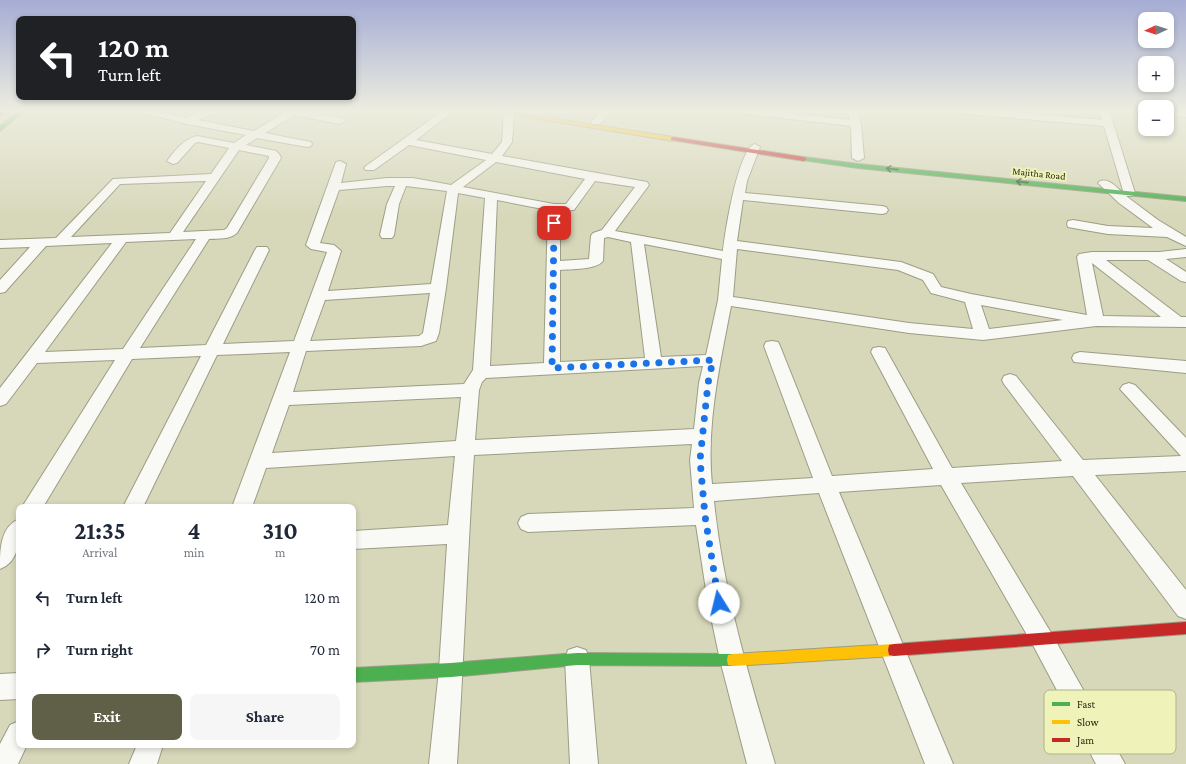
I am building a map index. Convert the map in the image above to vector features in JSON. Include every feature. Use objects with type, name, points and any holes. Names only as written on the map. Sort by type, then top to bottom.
[{"type":"main road","name":"Majitha Road","points":[[731,146],[858,158],[1127,189],[1186,192]]},
{"type":"main road","name":"Majitha Road","points":[[734,146],[858,166],[1108,187]]},
{"type":"main road","name":"Majitha Road","points":[[1127,189],[1186,199]]},
{"type":"main road","points":[[356,675],[451,670],[577,659],[732,660],[893,650],[1186,628]]},
{"type":"street","points":[[173,161],[188,146]]},
{"type":"street","points":[[0,244],[226,234],[231,232],[275,158],[274,154],[236,146],[174,236]]},
{"type":"street","points":[[370,168],[400,146]]},
{"type":"street","points":[[430,146],[592,177],[643,185],[606,233]]},
{"type":"street","points":[[32,358],[426,339],[430,337],[431,333],[453,189],[493,158],[504,146]]},
{"type":"street","points":[[857,146],[858,158]]},
{"type":"street","points":[[1115,146],[1127,189]]},
{"type":"street","points":[[754,149],[741,181],[738,196],[724,300],[708,383],[700,460],[705,516],[719,603],[732,660],[761,764]]},
{"type":"street","points":[[243,504],[282,400],[300,345],[320,296],[334,250],[331,248],[316,248],[313,244],[334,187],[340,164]]},
{"type":"street","points":[[59,242],[117,181],[215,177]]},
{"type":"street","points":[[334,187],[402,182],[453,189],[554,208],[570,207],[592,177]]},
{"type":"street","points":[[387,235],[393,204],[402,182]]},
{"type":"street","points":[[1108,187],[1130,207],[1169,233],[1186,242]]},
{"type":"street","points":[[443,764],[451,670],[458,534],[470,390],[474,380],[481,372],[491,196]]},
{"type":"street","points":[[738,196],[882,210]]},
{"type":"street","points":[[552,368],[554,208]]},
{"type":"street","points":[[1073,224],[1108,230],[1169,233]]},
{"type":"street","points":[[553,266],[594,263],[596,260],[598,236],[606,233],[638,239],[730,250],[901,266],[928,277],[933,288],[938,291],[1096,322]]},
{"type":"street","points":[[34,504],[128,353],[205,235]]},
{"type":"street","points":[[0,400],[123,238]]},
{"type":"street","points":[[638,239],[654,362]]},
{"type":"street","points":[[0,289],[41,243]]},
{"type":"street","points":[[134,504],[262,250]]},
{"type":"street","points":[[1096,322],[1084,258],[1092,256],[1153,256],[1186,253]]},
{"type":"street","points":[[1092,256],[1182,322]]},
{"type":"street","points":[[1153,256],[1186,278]]},
{"type":"street","points":[[320,296],[439,288]]},
{"type":"street","points":[[971,298],[983,335]]},
{"type":"street","points":[[724,300],[872,323],[983,335],[1096,322],[1182,322]]},
{"type":"street","points":[[772,346],[826,485],[939,764]]},
{"type":"street","points":[[879,352],[947,477],[1070,690]]},
{"type":"street","points":[[1080,358],[1186,367]]},
{"type":"street","points":[[481,372],[713,360]]},
{"type":"street","points":[[1010,380],[1186,608]]},
{"type":"street","points":[[1129,389],[1186,450]]},
{"type":"street","points":[[282,400],[470,390]]},
{"type":"street","points":[[260,461],[466,448],[703,436]]},
{"type":"street","points":[[704,493],[1077,467],[1186,462]]},
{"type":"street","points":[[528,523],[705,516]]},
{"type":"street","points":[[0,559],[16,533]]},
{"type":"street","points":[[356,540],[458,534]]},
{"type":"street","points":[[577,659],[584,764]]},
{"type":"street","points":[[0,687],[16,686]]},
{"type":"street","points":[[4,764],[16,740]]},
{"type":"street","points":[[143,764],[149,748]]},
{"type":"street","points":[[1105,754],[1111,764]]},
{"type":"traffic: fast","points":[[804,159],[858,166],[1186,199]]},
{"type":"traffic: fast","points":[[356,675],[451,670],[577,659],[733,660]]},
{"type":"traffic: slow","points":[[733,660],[894,650]]},
{"type":"traffic: jam","points":[[717,146],[804,159]]},
{"type":"traffic: jam","points":[[894,650],[1186,628]]},
{"type":"route","points":[[554,223],[552,368],[713,360],[708,383],[700,460],[705,516],[719,603]]}]
